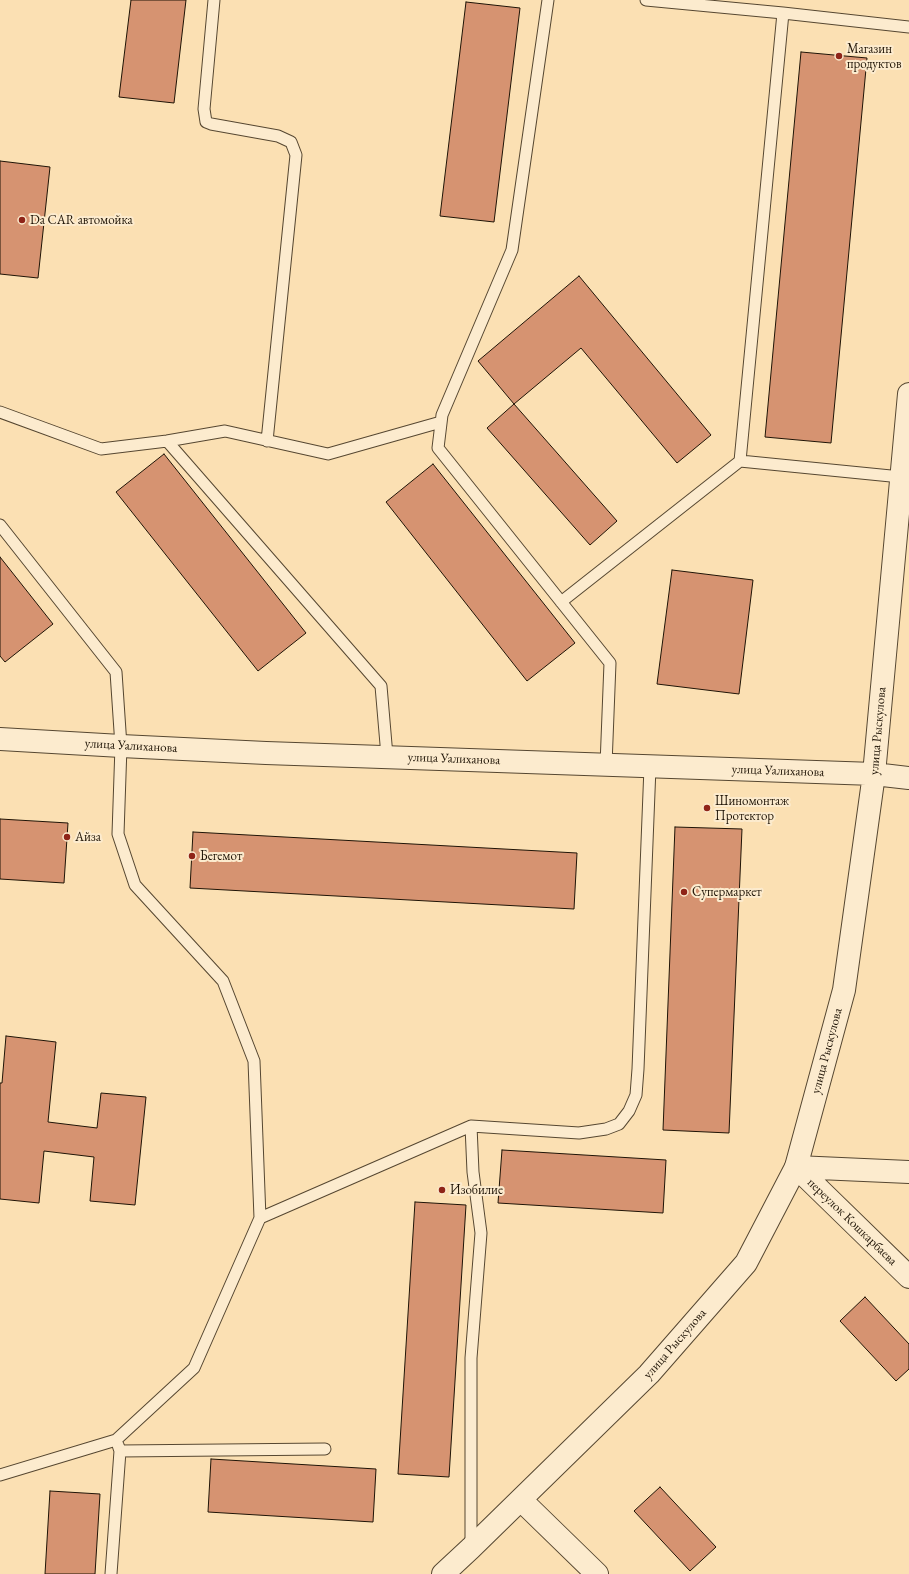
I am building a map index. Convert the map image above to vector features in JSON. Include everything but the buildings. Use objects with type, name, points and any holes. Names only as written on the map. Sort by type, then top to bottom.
[{"type":"street","name":"улица Рыскулова","points":[[442,1574],[521,1500],[649,1374],[746,1263],[796,1167],[844,990],[874,774],[909,394]]},
{"type":"street","name":"улица Уалиханова","points":[[0,739],[121,746],[650,767],[874,774],[909,778]]},
{"type":"street","points":[[796,1167],[909,1172]]},
{"type":"street","name":"переулок Кошкарбаева","points":[[796,1167],[909,1277]]},
{"type":"street","points":[[521,1500],[597,1574]]},
{"type":"lane","points":[[214,0],[204,109],[206,122],[278,136],[290,142],[296,155],[267,441]]},
{"type":"lane","points":[[548,0],[512,250],[442,415],[438,448],[610,663],[606,765]]},
{"type":"lane","points":[[646,0],[909,27]]},
{"type":"lane","points":[[740,461],[783,13]]},
{"type":"lane","points":[[0,412],[101,449],[167,441],[225,431],[328,454],[441,422]]},
{"type":"lane","points":[[167,441],[381,686],[387,756]]},
{"type":"lane","points":[[561,602],[740,461],[902,477]]},
{"type":"lane","points":[[0,525],[116,672],[121,746],[118,834],[135,885],[223,981],[254,1061],[260,1218],[194,1368],[118,1446],[111,1574]]},
{"type":"lane","points":[[260,1218],[471,1126],[579,1133],[606,1129],[619,1124],[630,1111],[636,1095],[650,767]]},
{"type":"lane","points":[[471,1126],[473,1172],[481,1233],[471,1358],[471,1548]]},
{"type":"lane","points":[[0,1475],[118,1446],[326,1449]]},
{"type":"place","name":"Магазин продуктов","points":[[839,56]]},
{"type":"place","name":"Da CAR автомойка","points":[[22,220]]},
{"type":"place","name":"Шиномонтаж Протектор","points":[[707,808]]},
{"type":"place","name":"Айза","points":[[67,837]]},
{"type":"place","name":"Бегемот","points":[[192,856]]},
{"type":"place","name":"Супермаркет","points":[[684,892]]},
{"type":"place","name":"Изобилие","points":[[442,1190]]}]
